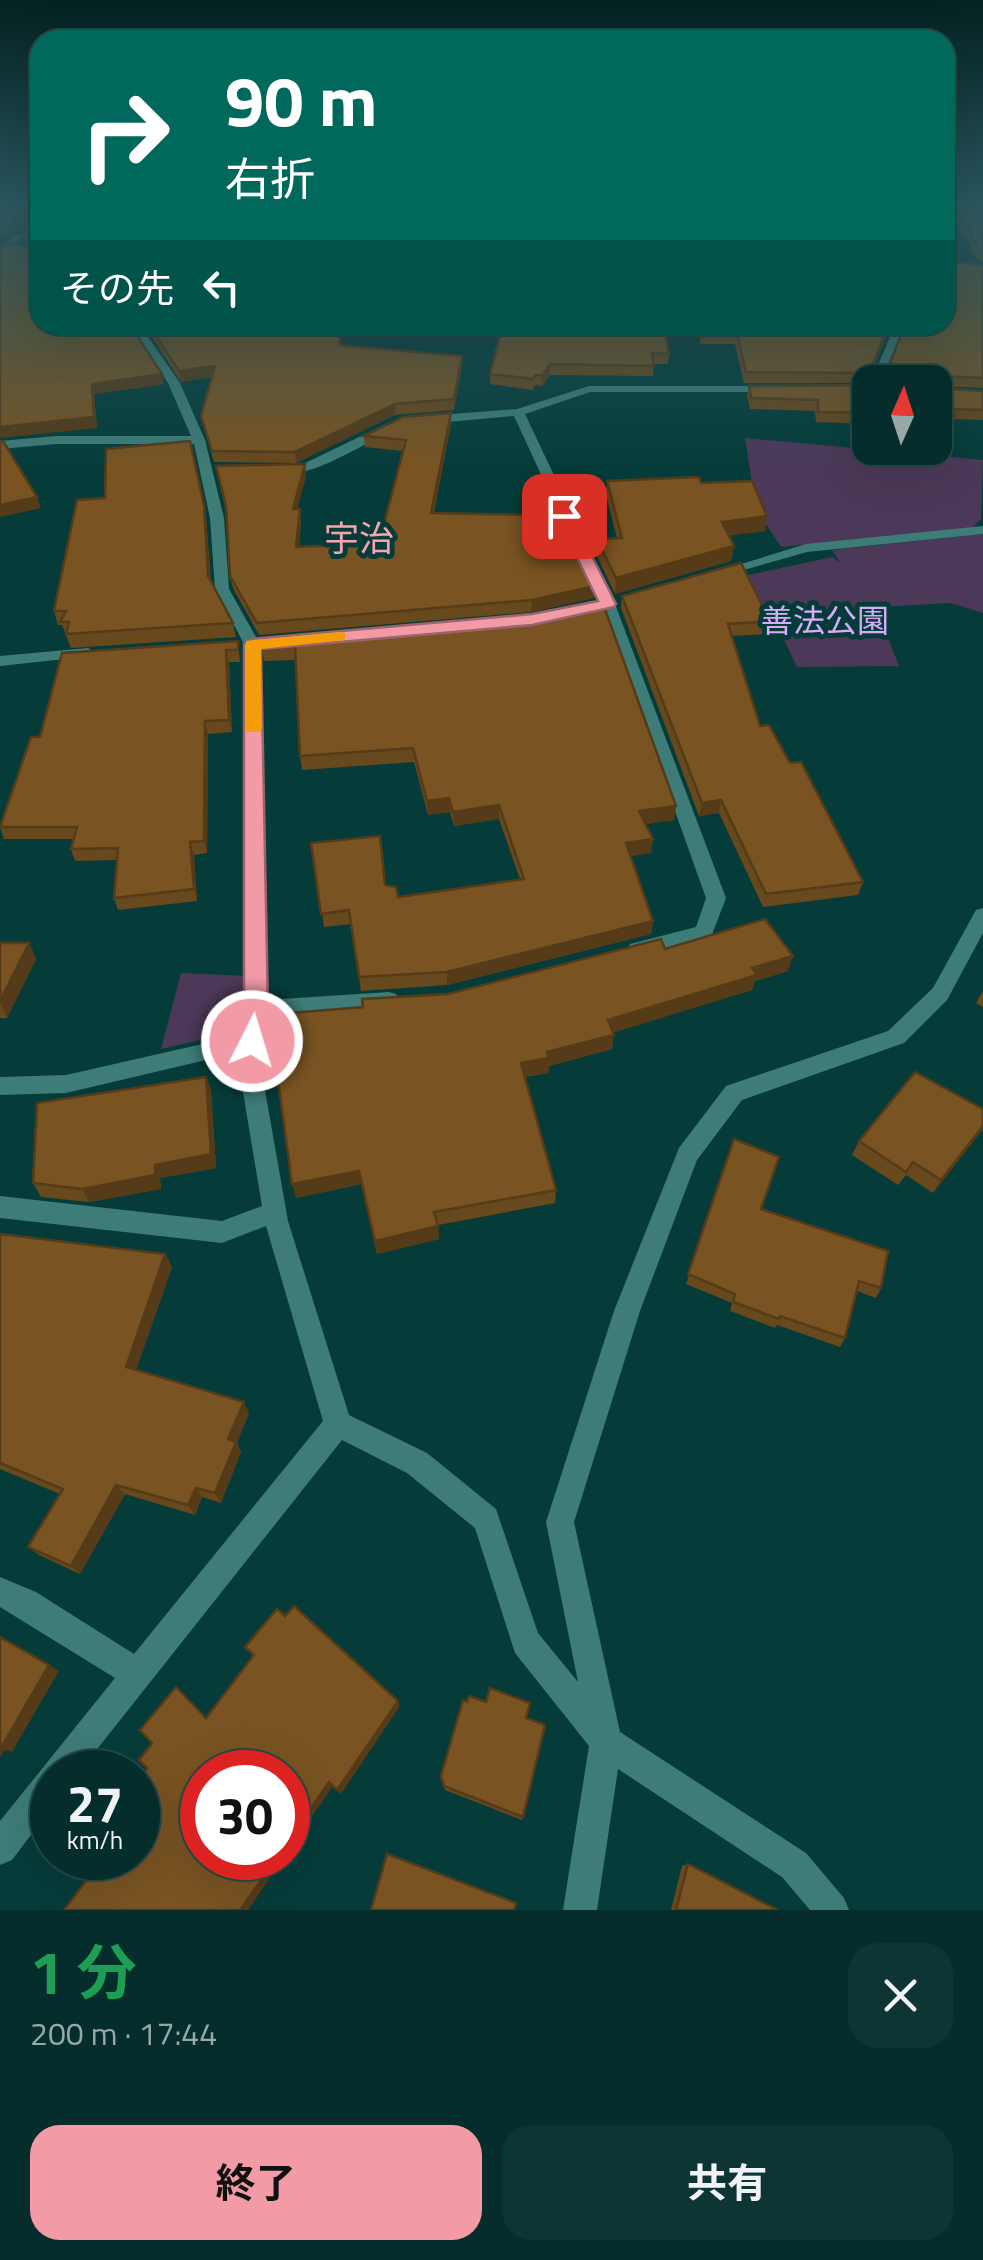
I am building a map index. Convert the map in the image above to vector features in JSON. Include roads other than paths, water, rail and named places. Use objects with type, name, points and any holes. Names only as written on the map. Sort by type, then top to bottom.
[{"type":"street","points":[[142,335],[174,383],[214,470],[222,590],[252,644],[256,1009],[248,1062],[274,1212],[338,1424],[417,1463],[486,1520],[526,1642],[606,1742],[794,1865],[832,1910]]},
{"type":"street","points":[[882,365],[895,335]]},
{"type":"street","points":[[418,420],[518,412],[589,389],[795,389]]},
{"type":"street","points":[[518,412],[608,603],[716,898],[704,932],[613,955]]},
{"type":"street","points":[[261,471],[299,471],[401,421]]},
{"type":"street","points":[[0,445],[56,440],[199,440]]},
{"type":"street","points":[[698,578],[806,548],[983,530]]},
{"type":"street","points":[[0,661],[105,652]]},
{"type":"street","points":[[580,1910],[606,1742],[560,1522],[627,1312],[687,1155],[734,1093],[896,1037],[940,994],[983,915]]},
{"type":"street","points":[[256,1009],[410,999]]},
{"type":"street","points":[[0,1086],[66,1084],[252,1041]]},
{"type":"street","points":[[0,1207],[222,1232],[274,1212]]},
{"type":"street","points":[[77,1750],[338,1424]]},
{"type":"street","points":[[0,1592],[25,1602],[137,1674]]},
{"type":"street","points":[[0,1848],[30,1809]]},
{"type":"district","name":"宇治","points":[[359,538]]},
{"type":"park label","name":"善法公園","points":[[825,620]]}]
